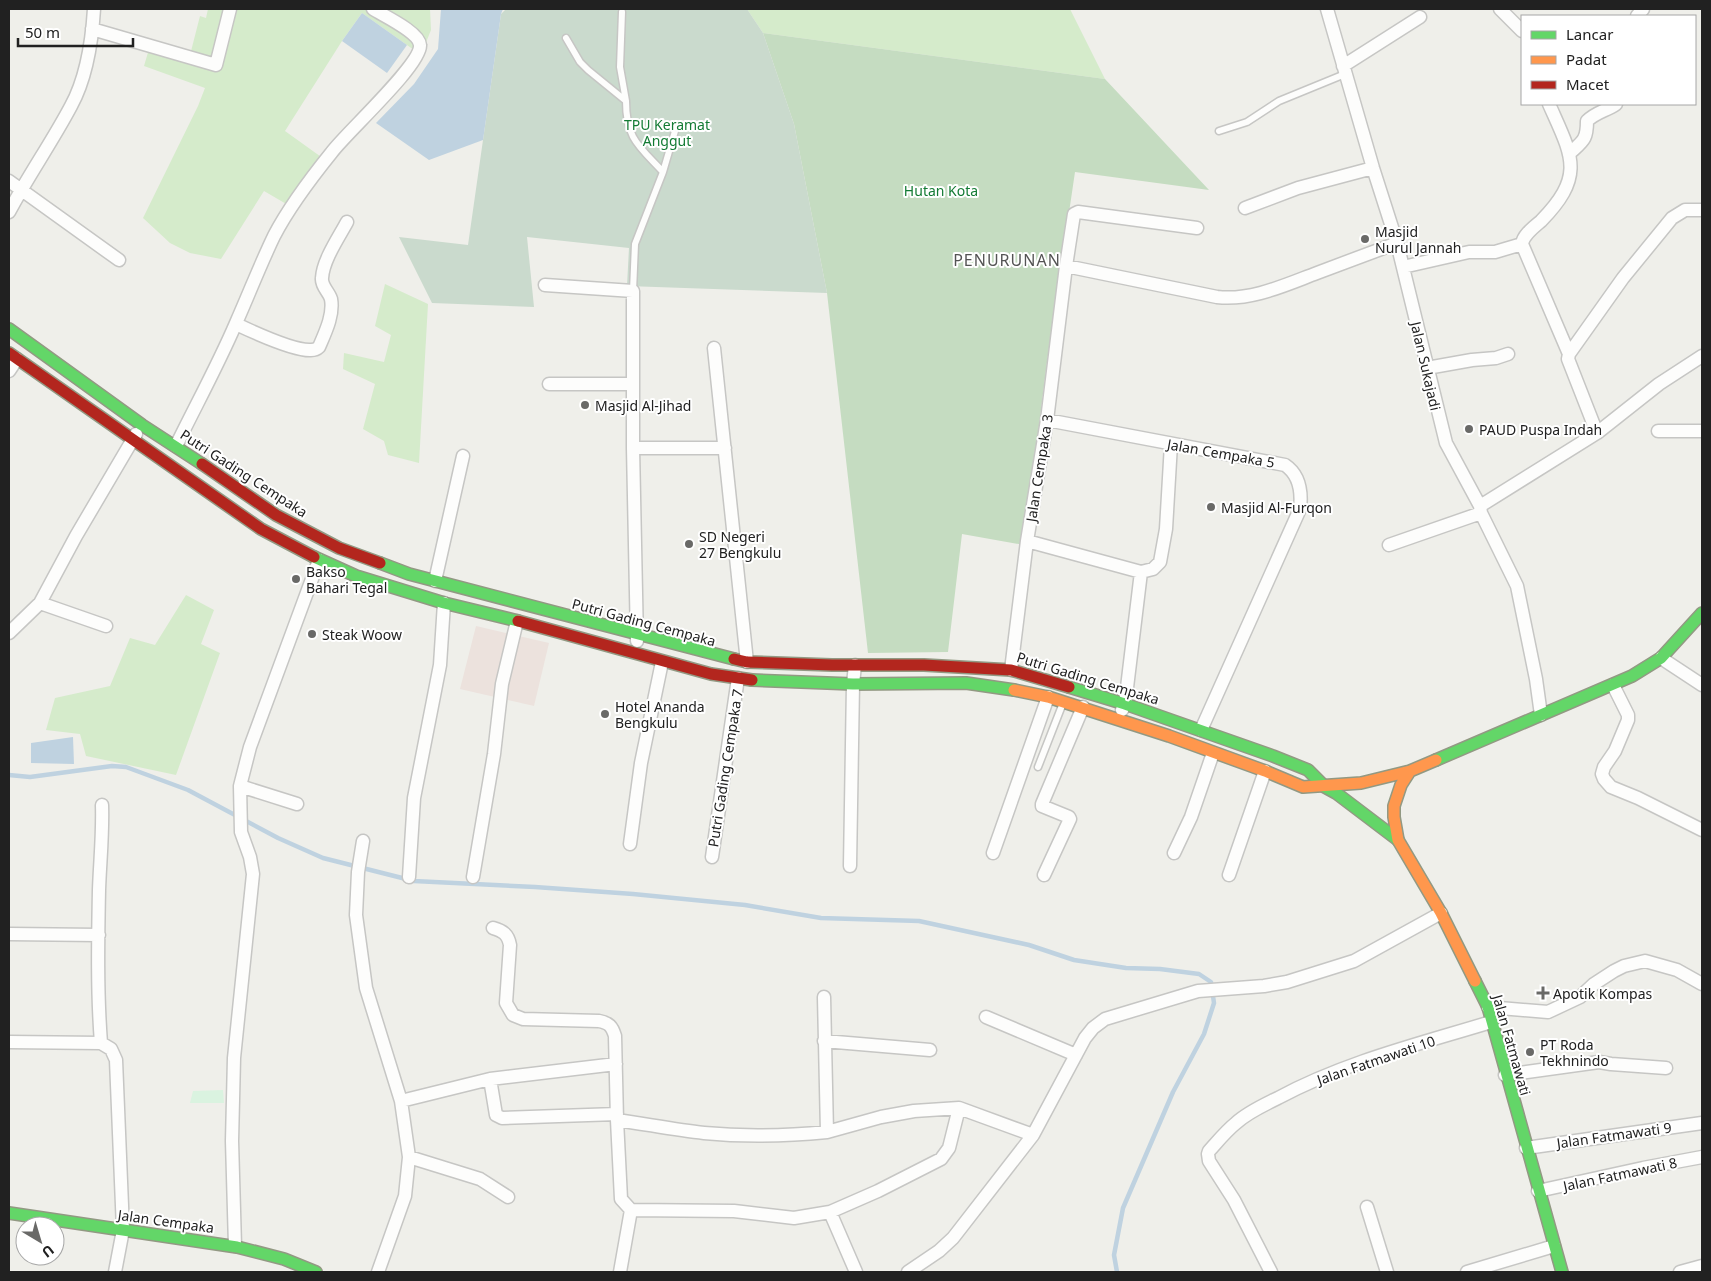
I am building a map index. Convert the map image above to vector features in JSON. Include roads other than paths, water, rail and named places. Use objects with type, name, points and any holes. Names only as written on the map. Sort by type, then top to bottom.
[{"type":"street","points":[[9,212],[20,190],[72,105],[84,72],[94,9]]},
{"type":"street","points":[[92,29],[216,65],[230,9]]},
{"type":"street","points":[[176,446],[236,324],[274,235],[292,206],[332,151],[406,71],[419,50],[418,38],[412,32],[373,9]]},
{"type":"street","name":"Jalan Sukajadi","points":[[1327,9],[1373,168],[1398,243],[1446,443],[1481,510],[1517,586],[1536,679],[1541,714]]},
{"type":"street","points":[[1500,9],[1521,30]]},
{"type":"street","points":[[1344,70],[1420,17]]},
{"type":"street","points":[[1549,105],[1570,153],[1572,164],[1568,183],[1550,211],[1524,238],[1522,244],[1569,354]]},
{"type":"street","points":[[1570,153],[1583,141],[1588,133],[1588,121],[1594,114],[1607,111],[1615,105]]},
{"type":"street","points":[[1244,208],[1298,188],[1373,168]]},
{"type":"street","points":[[9,181],[119,260]]},
{"type":"street","points":[[1597,433],[1568,359],[1569,354],[1623,278],[1672,218],[1685,210],[1702,210]]},
{"type":"street","name":"Jalan Cempaka 3","points":[[1011,670],[1027,541],[1047,420],[1074,214],[1078,212],[1197,228]]},
{"type":"street","points":[[236,324],[274,340],[302,349],[312,350],[319,347],[328,324],[331,307],[330,297],[322,281],[322,276],[331,251],[348,222]]},
{"type":"street","points":[[1066,266],[1217,297],[1240,297],[1263,292],[1296,281],[1398,243]]},
{"type":"street","points":[[1403,266],[1469,252],[1494,252],[1522,244]]},
{"type":"street","points":[[545,285],[632,291],[633,448],[638,635],[635,653]]},
{"type":"street","name":"Putri Gading Cempaka","points":[[9,329],[142,425],[176,446],[276,516],[339,548],[362,557],[409,574],[530,608],[747,662],[924,665],[1011,670],[1125,704],[1308,770],[1325,786],[1398,840]]},
{"type":"street","points":[[714,348],[747,662]]},
{"type":"street","points":[[1427,368],[1496,358],[1508,354]]},
{"type":"street","points":[[9,371],[13,356],[260,529],[319,560],[356,576],[444,603],[711,674],[755,681],[854,684],[966,683],[1002,687],[1048,697],[1118,719],[1265,771],[1303,787],[1370,781],[1410,771],[1613,685],[1661,658],[1702,613]]},
{"type":"street","points":[[1389,545],[1481,510],[1597,433],[1659,384],[1702,356]]},
{"type":"street","points":[[549,384],[633,384]]},
{"type":"street","name":"Jalan Cempaka 5","points":[[1047,420],[1285,465],[1293,471],[1299,482],[1300,509],[1201,730]]},
{"type":"street","points":[[9,633],[40,603],[76,536],[142,425]]},
{"type":"street","points":[[1658,431],[1702,431]]},
{"type":"street","points":[[1027,541],[1140,572],[1153,569],[1160,562],[1166,529],[1171,444]]},
{"type":"street","points":[[633,448],[725,448]]},
{"type":"street","points":[[435,581],[463,456]]},
{"type":"street","points":[[235,1246],[232,1140],[234,1058],[253,874],[250,858],[241,832],[240,786],[250,747],[319,560]]},
{"type":"street","points":[[1118,719],[1125,704],[1140,572]]},
{"type":"street","points":[[40,603],[106,626]]},
{"type":"street","points":[[409,877],[414,798],[440,665],[444,603]]},
{"type":"street","points":[[473,877],[494,754],[502,684],[517,621]]},
{"type":"street","points":[[1661,658],[1702,685]]},
{"type":"street","points":[[630,844],[640,762],[662,662]]},
{"type":"street","points":[[850,866],[856,665]]},
{"type":"street","name":"Putri Gading Cempaka 7","points":[[712,857],[738,678]]},
{"type":"street","points":[[1613,685],[1628,715],[1628,720],[1615,751],[1604,767],[1602,774],[1604,779],[1611,787],[1638,798],[1702,830]]},
{"type":"street","points":[[993,853],[1048,697]]},
{"type":"street","points":[[1044,875],[1070,819],[1042,806],[1042,804],[1083,707]]},
{"type":"street","points":[[1174,853],[1191,817],[1213,753]]},
{"type":"street","points":[[1229,875],[1265,771]]},
{"type":"street","points":[[1398,840],[1394,806],[1401,785],[1410,771]]},
{"type":"street","points":[[240,786],[297,804]]},
{"type":"street","points":[[100,1043],[99,935],[102,806]]},
{"type":"street","name":"Jalan Fatmawati","points":[[1398,840],[1441,913],[1488,1007],[1505,1075],[1562,1272]]},
{"type":"street","points":[[364,841],[359,867],[356,915],[366,988],[401,1100],[409,1156],[405,1196],[378,1272]]},
{"type":"street","points":[[908,1272],[939,1251],[953,1238],[1033,1136],[1076,1055],[1093,1028],[1105,1019],[1198,991],[1264,986],[1287,982],[1354,961],[1441,913]]},
{"type":"street","points":[[493,928],[502,931],[509,938],[506,1003],[513,1015],[523,1019],[605,1022],[613,1029],[615,1036],[621,1199],[631,1210],[734,1211],[794,1218],[830,1212],[878,1191],[941,1159],[949,1148],[959,1108]]},
{"type":"street","points":[[9,934],[99,935]]},
{"type":"street","points":[[1488,1007],[1548,1012],[1580,997],[1594,984],[1614,971],[1624,966],[1645,961],[1677,970],[1702,984]]},
{"type":"street","points":[[824,997],[828,1132]]},
{"type":"street","points":[[986,1017],[1076,1055]]},
{"type":"street","name":"Jalan Fatmawati 10","points":[[1271,1272],[1234,1200],[1209,1161],[1209,1151],[1225,1132],[1256,1110],[1321,1077],[1365,1060],[1491,1022]]},
{"type":"street","points":[[824,1041],[930,1050]]},
{"type":"street","points":[[9,1042],[100,1043],[111,1048],[116,1060],[123,1230],[115,1272]]},
{"type":"street","points":[[1505,1075],[1599,1062],[1666,1068]]},
{"type":"street","points":[[401,1100],[490,1079],[616,1064]]},
{"type":"street","points":[[490,1079],[496,1115],[502,1118],[617,1117],[705,1133],[774,1136],[828,1132],[881,1117],[914,1111],[959,1108],[1033,1136]]},
{"type":"street","name":"Jalan Fatmawati 9","points":[[1526,1148],[1702,1123]]},
{"type":"street","points":[[409,1156],[480,1179],[508,1197]]},
{"type":"street","name":"Jalan Fatmawati 8","points":[[1538,1191],[1642,1168],[1702,1158]]},
{"type":"street","points":[[1367,1207],[1387,1272]]},
{"type":"street","points":[[620,1272],[631,1210]]},
{"type":"street","points":[[830,1212],[856,1272]]},
{"type":"street","name":"Jalan Cempaka","points":[[9,1213],[56,1223],[123,1230],[235,1246],[278,1256],[316,1272]]},
{"type":"street","points":[[1467,1272],[1554,1246]]},
{"type":"street","points":[[1680,1272],[1702,1266]]},
{"type":"lane","points":[[622,12],[619,53],[626,101],[626,120],[631,135],[638,146],[663,172]]},
{"type":"lane","points":[[566,38],[584,66],[626,101]]},
{"type":"lane","points":[[1219,131],[1247,122],[1279,101],[1344,70]]},
{"type":"lane","points":[[632,291],[635,244],[663,172],[675,131]]},
{"type":"lane","points":[[1038,767],[1064,702]]},
{"type":"water","points":[[441,9],[503,9],[483,140],[429,160],[376,123],[414,84],[438,49]]},
{"type":"water","points":[[362,13],[407,45],[387,73],[342,41]]},
{"type":"water","points":[[73,737],[74,764],[31,763],[31,743]]},
{"type":"waterway","points":[[9,775],[30,777],[112,766],[126,767],[188,790],[278,838],[323,858],[414,881],[633,894],[745,905],[821,918],[919,921],[1029,945],[1074,960],[1126,968],[1160,969],[1199,974],[1211,982],[1214,1003],[1204,1034],[1173,1092],[1123,1208],[1114,1255],[1117,1272]]},
{"type":"place","name":"Masjid Nurul Jannah","points":[[1365,239]]},
{"type":"place","name":"Masjid Al-Jihad","points":[[585,405]]},
{"type":"place","name":"PAUD Puspa Indah","points":[[1469,429]]},
{"type":"place","name":"Masjid Al-Furqon","points":[[1211,507]]},
{"type":"place","name":"SD Negeri 27 Bengkulu","points":[[689,544]]},
{"type":"place","name":"Bakso Bahari Tegal","points":[[296,579]]},
{"type":"place","name":"Steak Woow","points":[[312,634]]},
{"type":"place","name":"Hotel Ananda Bengkulu","points":[[605,714]]},
{"type":"place","name":"Apotik Kompas","points":[[1543,993]]},
{"type":"place","name":"PT Roda Tekhnindo","points":[[1530,1052]]},
{"type":"district","name":"PENURUNAN","points":[[1007,260]]},
{"type":"park label","name":"TPU Keramat Anggut","points":[[667,132]]},
{"type":"park label","name":"Hutan Kota","points":[[941,190]]}]
